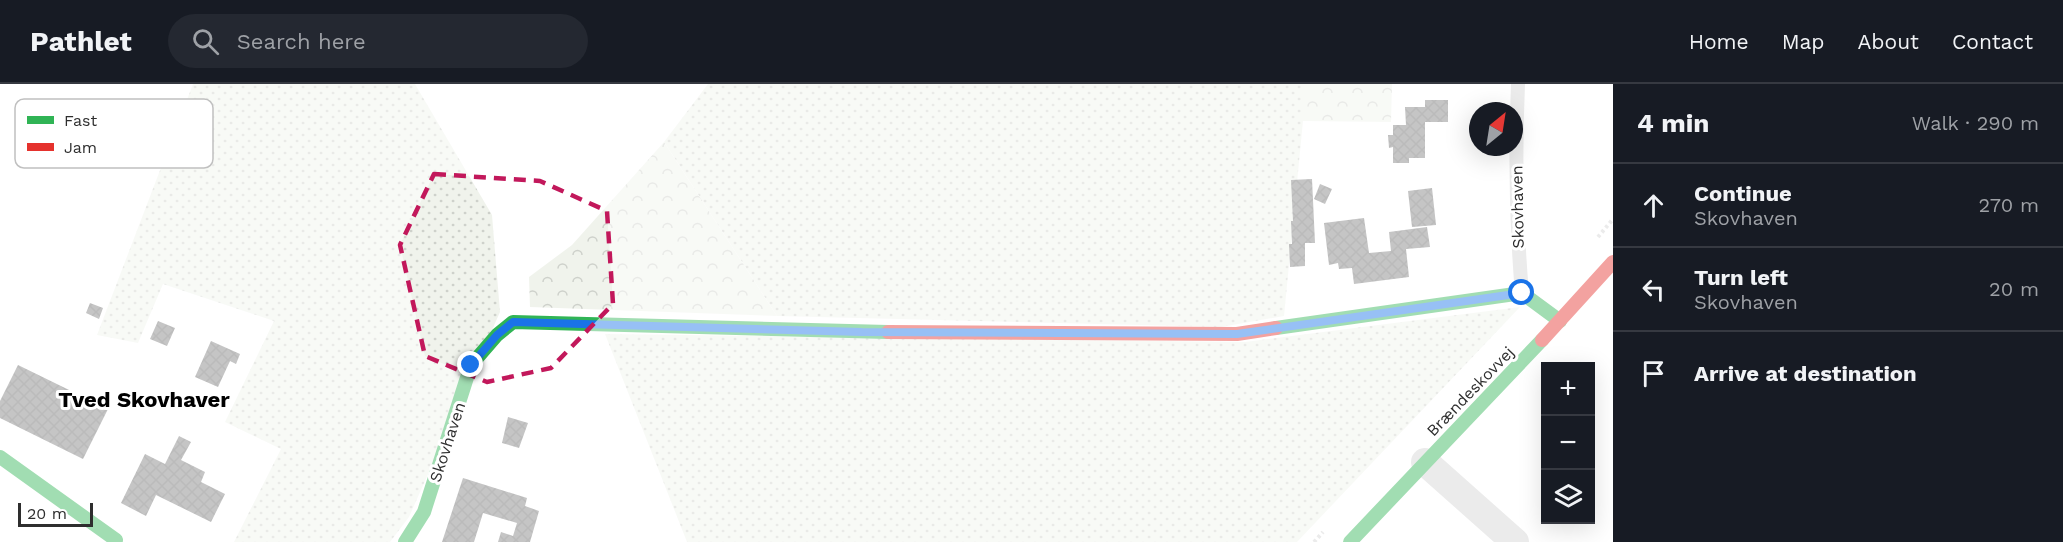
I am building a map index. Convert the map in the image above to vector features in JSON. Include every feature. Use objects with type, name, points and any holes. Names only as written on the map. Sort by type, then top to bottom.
[{"type":"street","name":"Brændeskovvej","points":[[1350,542],[1613,262]]},
{"type":"street","points":[[1522,293],[1560,321]]},
{"type":"street","name":"Skovhaven","points":[[405,542],[424,512],[471,365],[497,335],[513,322],[862,332],[1237,334],[1522,293]]},
{"type":"street","points":[[0,457],[117,541]]},
{"type":"street","points":[[1425,462],[1515,542]]},
{"type":"lane","name":"Skovhaven","points":[[1518,84],[1517,236],[1522,293]]},
{"type":"highlighted area","points":[[434,174],[540,181],[607,211],[613,304],[551,368],[487,382],[425,356],[400,245]]},
{"type":"green space","points":[[193,84],[415,84],[492,215],[500,312],[409,517],[390,542],[234,542],[281,449],[225,422],[274,321],[163,284],[138,343],[97,335],[161,168],[213,168],[213,99],[187,99]]},
{"type":"green space","points":[[708,84],[1303,84],[1303,121],[1284,316],[1221,327],[777,316],[664,142]]},
{"type":"green space","points":[[1303,84],[1392,84],[1391,122],[1303,121]]},
{"type":"green space","points":[[664,142],[777,316],[530,307],[529,277],[572,245]]},
{"type":"green space","points":[[1520,307],[1297,542],[687,542],[605,334],[1245,342]]},
{"type":"building","points":[[1425,100],[1448,100],[1448,122],[1425,122],[1425,158],[1409,158],[1409,163],[1393,163],[1393,147],[1389,148],[1388,135],[1393,135],[1393,125],[1406,125],[1405,107],[1425,107]]},
{"type":"building","points":[[1312,179],[1315,243],[1305,243],[1305,266],[1290,267],[1289,244],[1292,244],[1291,221],[1293,221],[1291,180]]},
{"type":"building","points":[[1320,184],[1332,189],[1325,204],[1314,199]]},
{"type":"building","points":[[1432,188],[1436,225],[1412,227],[1408,191]]},
{"type":"building","points":[[1364,218],[1369,253],[1391,251],[1389,232],[1427,227],[1430,247],[1406,249],[1409,277],[1354,284],[1352,268],[1339,269],[1338,263],[1329,265],[1324,223]]},
{"type":"building","points":[[90,303],[103,308],[99,319],[86,313]]},
{"type":"building","points":[[158,321],[175,328],[167,346],[150,339]]},
{"type":"building","points":[[211,341],[240,354],[236,364],[230,361],[218,387],[195,377]]},
{"type":"building","points":[[18,365],[108,409],[83,459],[0,418],[0,401]]},
{"type":"building","points":[[508,417],[528,423],[519,448],[502,443]]},
{"type":"building","points":[[179,436],[191,442],[181,460],[205,472],[201,482],[225,494],[211,522],[156,495],[146,516],[121,503],[145,454],[165,464]]},
{"type":"building","points":[[463,478],[527,498],[525,506],[539,511],[530,542],[498,542],[501,532],[513,536],[517,523],[483,513],[474,542],[442,542]]},
{"type":"traffic: fast","points":[[1276,328],[1522,293],[1560,321]]},
{"type":"traffic: fast","points":[[405,542],[424,512],[471,365],[497,335],[513,322],[888,332]]},
{"type":"traffic: fast","points":[[1350,542],[1542,340]]},
{"type":"traffic: fast","points":[[0,457],[116,540]]},
{"type":"traffic: jam","points":[[1542,340],[1613,262]]},
{"type":"traffic: jam","points":[[888,332],[1237,334],[1276,328]]},
{"type":"district","name":"Tved Skovhaver","points":[[144,399]]},
{"type":"route","points":[[471,365],[497,335],[513,322],[862,332],[1237,334],[1522,293]]}]
